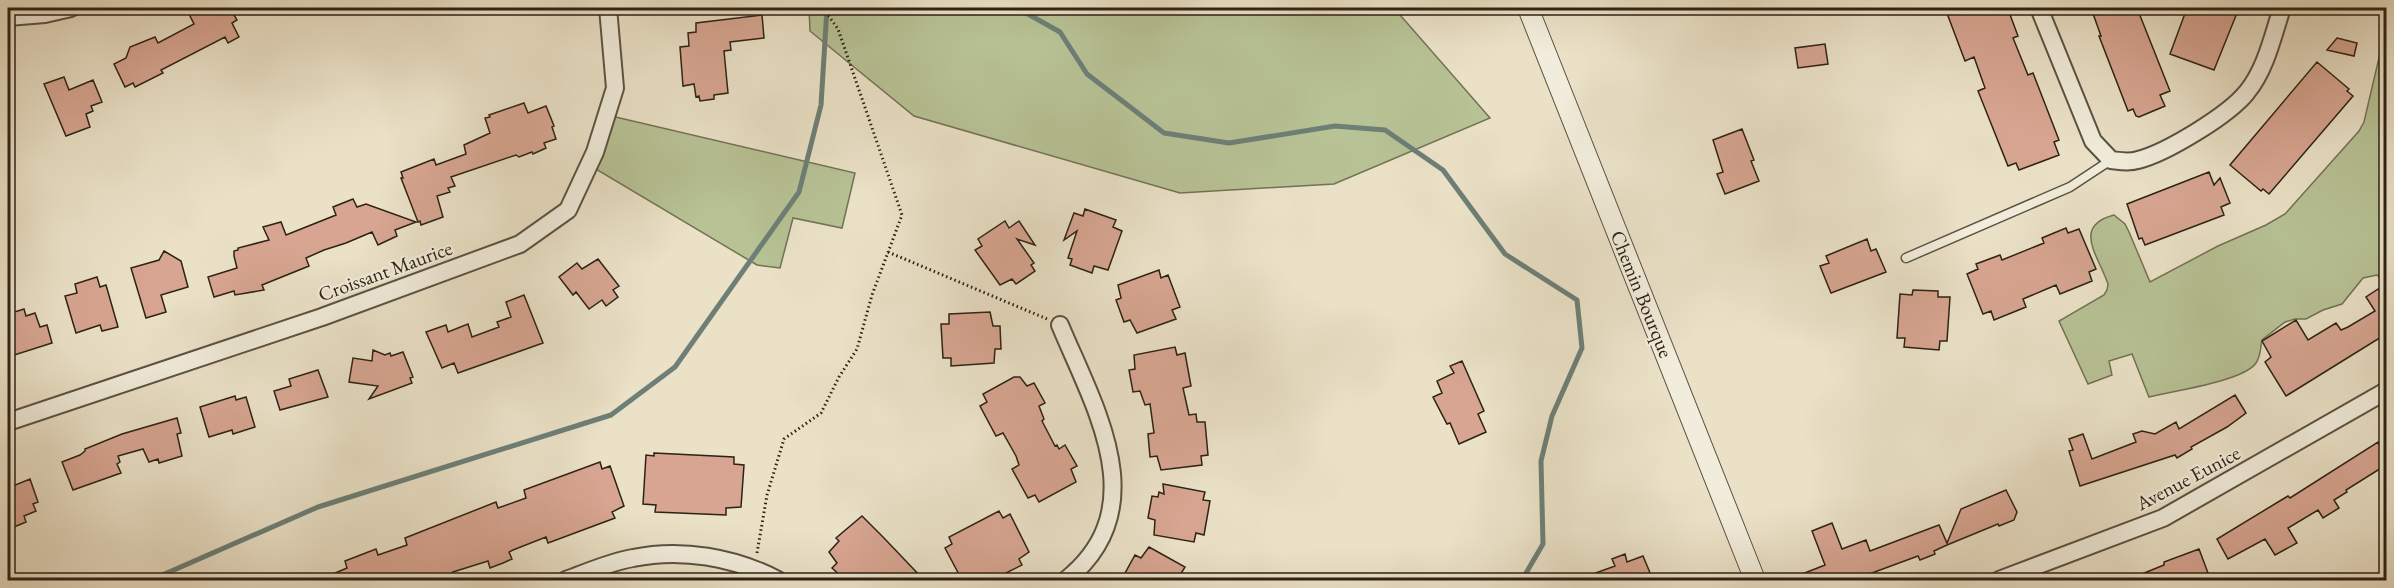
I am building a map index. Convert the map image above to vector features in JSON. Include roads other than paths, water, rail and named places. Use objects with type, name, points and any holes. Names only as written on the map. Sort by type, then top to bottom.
[{"type":"street","points":[[8,17],[45,14],[71,8]]},
{"type":"street","name":"Croissant Maurice","points":[[8,422],[322,316],[520,244],[568,210],[595,152],[615,88],[608,8]]},
{"type":"street","name":"Chemin Bourque","points":[[1528,8],[1755,580]]},
{"type":"street","points":[[2039,8],[2093,141],[2111,160],[2129,162],[2140,160],[2172,145],[2228,112],[2248,92],[2263,64],[2282,8]]},
{"type":"street","points":[[1060,325],[1110,447],[1114,485],[1107,524],[1098,544],[1086,561],[1066,580]]},
{"type":"street","name":"Avenue Eunice","points":[[1999,580],[2163,518],[2386,391]]},
{"type":"street","points":[[567,580],[611,564],[654,555],[676,554],[715,558],[754,569],[778,580]]},
{"type":"lane","points":[[1906,258],[2070,188],[2111,160]]},
{"type":"waterway","points":[[151,580],[318,507],[611,415],[675,367],[799,192],[821,105],[827,8]]},
{"type":"waterway","points":[[1017,8],[1060,32],[1087,74],[1164,133],[1229,143],[1335,126],[1385,130],[1443,170],[1505,254],[1577,300],[1582,348],[1552,416],[1541,461],[1543,544],[1522,580]]}]
